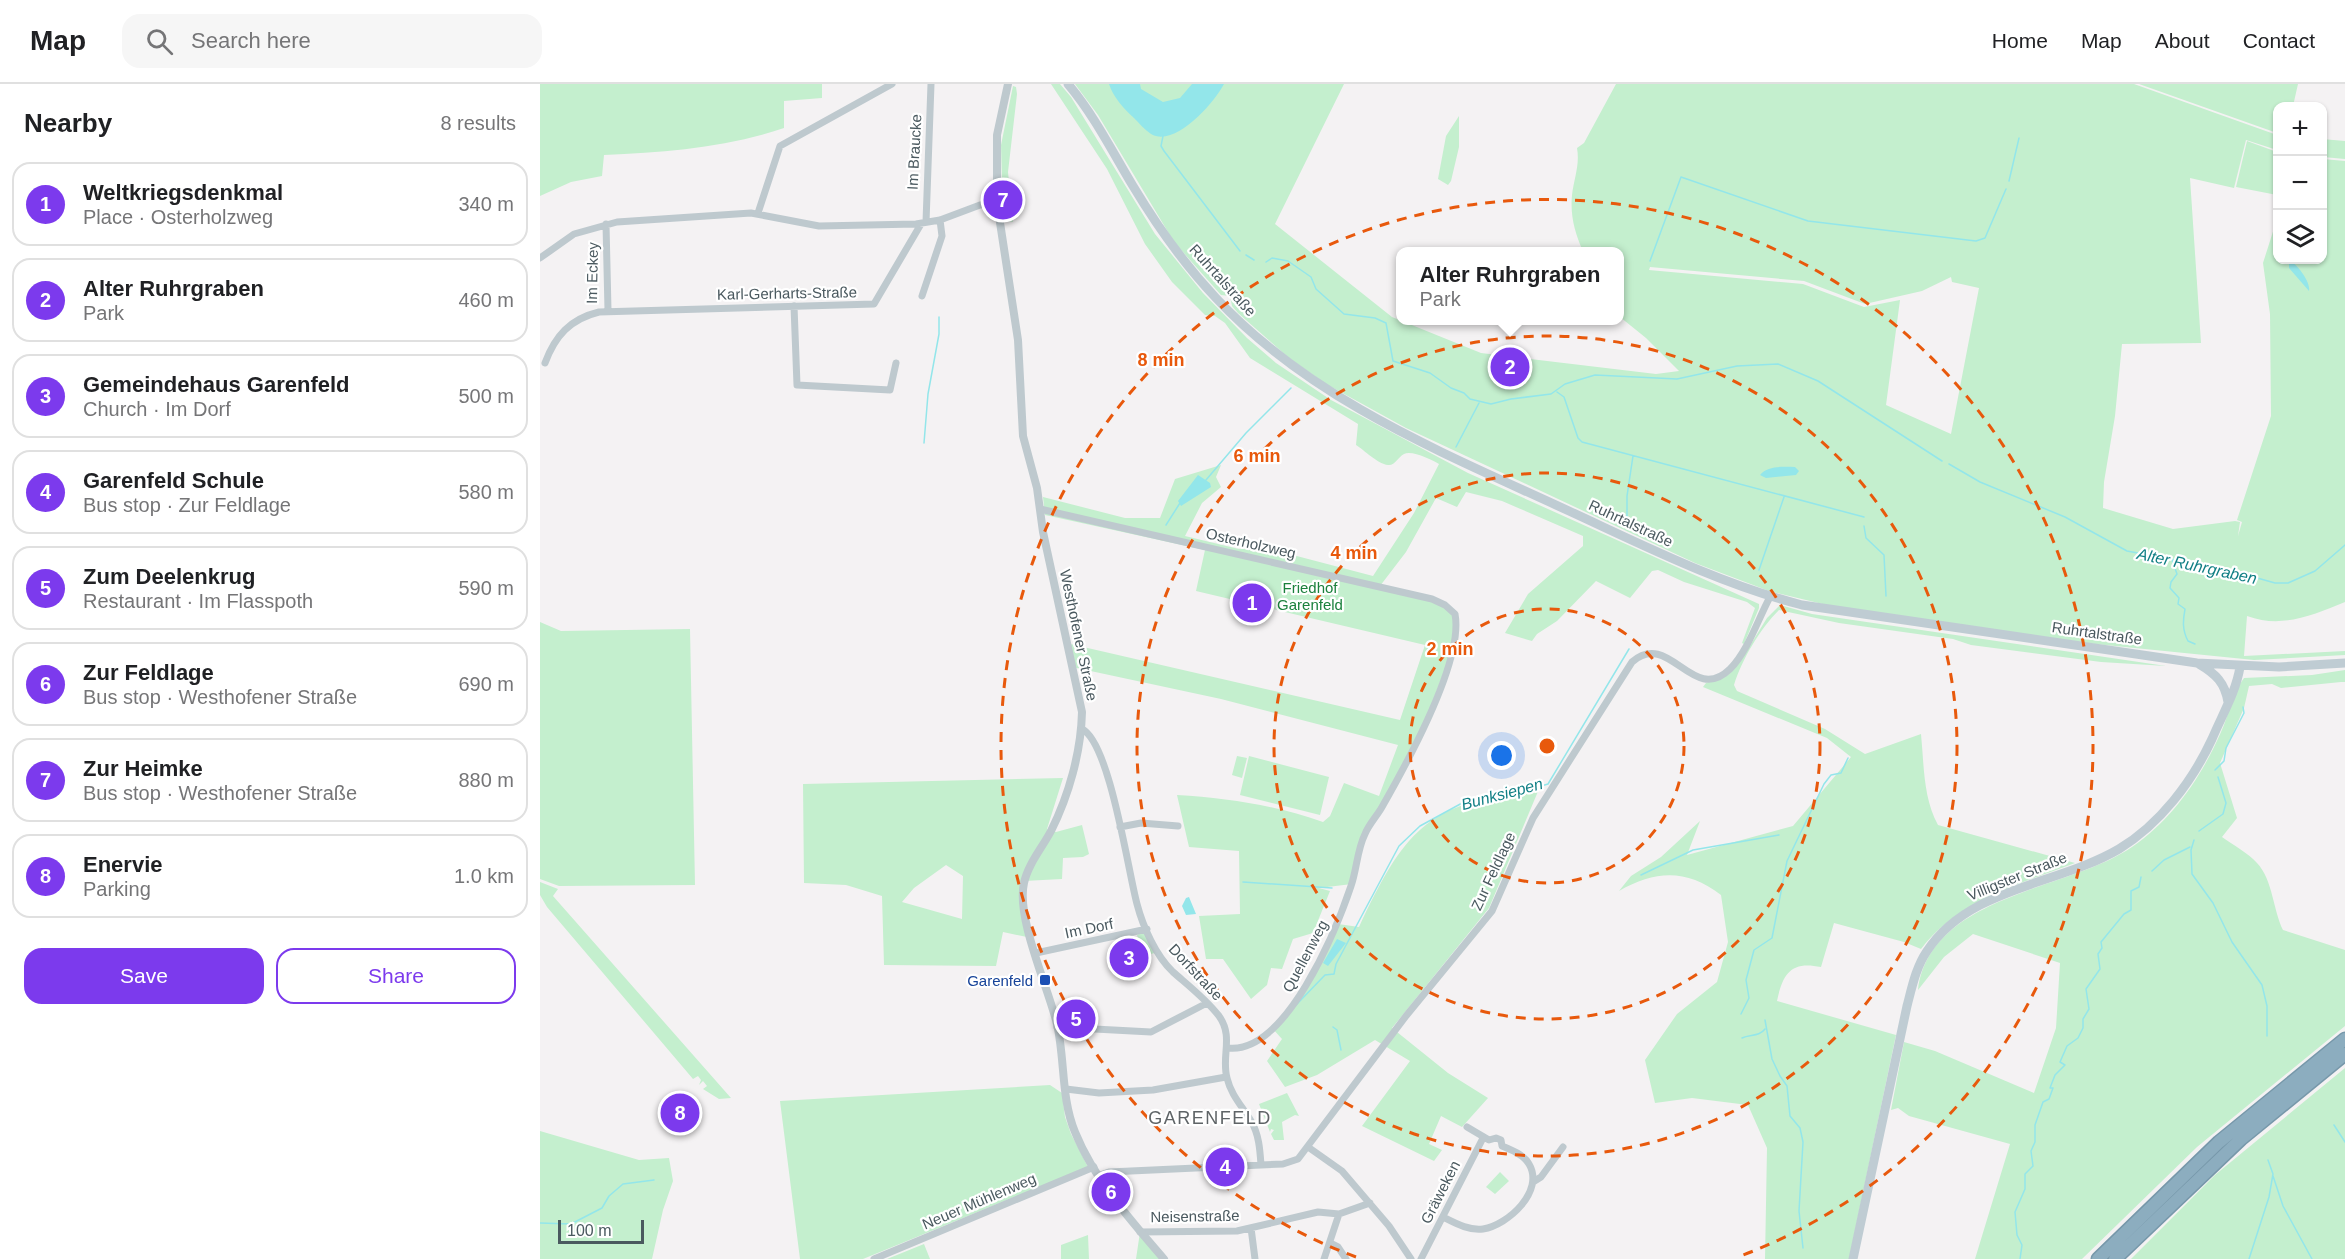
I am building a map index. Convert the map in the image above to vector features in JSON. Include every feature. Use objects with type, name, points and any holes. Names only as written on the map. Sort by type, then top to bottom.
[{"type":"highway","points":[[2098,1259],[2219,1142],[2345,1039]]},
{"type":"highway","points":[[2115,1259],[2241,1139],[2345,1054]]},
{"type":"main road","name":"Ruhrtalstraße","points":[[1068,84],[1091,114],[1157,225],[1194,274],[1244,326],[1306,377],[1370,415],[1444,453],[1709,575],[1770,597],[1845,612],[2197,663],[2279,667],[2345,663]]},
{"type":"main road","points":[[2197,663],[2213,673],[2226,692],[2228,702]]},
{"type":"main road","points":[[2226,692],[2235,666]]},
{"type":"main road","name":"Villigster Straße","points":[[1853,1259],[1907,1006],[1927,950],[1947,928],[1973,909],[2099,859],[2131,841],[2158,817],[2182,790],[2209,745],[2237,683],[2235,666]]},
{"type":"street","points":[[758,213],[780,146],[892,84]]},
{"type":"street","name":"Im Braucke","points":[[923,223],[931,84]]},
{"type":"street","name":"Westhofener Straße","points":[[1008,84],[998,135],[998,203],[1019,350],[1023,436],[1078,694],[1082,729],[1063,802],[1051,831],[1029,870],[1022,890],[1024,911],[1057,1027],[1074,1131],[1094,1167],[1140,1232],[1164,1259]]},
{"type":"street","points":[[540,258],[574,234],[606,224],[758,213],[819,226],[923,223],[998,203]]},
{"type":"street","points":[[922,296],[942,236],[940,220]]},
{"type":"street","name":"Karl-Gerharts-Straße","points":[[608,310],[874,304],[923,223]]},
{"type":"street","name":"Im Eckey","points":[[545,363],[556,339],[564,330],[579,318],[608,310],[606,224]]},
{"type":"street","points":[[794,306],[796,385],[890,390],[895,376],[896,363]]},
{"type":"street","name":"Osterholzweg","points":[[1040,509],[1432,599],[1445,605],[1455,614],[1455,636],[1443,679],[1402,772],[1362,841]]},
{"type":"street","name":"Zur Feldlage","points":[[1100,1175],[1109,1172],[1293,1162],[1308,1147],[1395,1030],[1492,911],[1533,818],[1632,662],[1654,652],[1668,657],[1699,678],[1722,676],[1737,662],[1770,597]]},
{"type":"street","name":"Dorfstraße","points":[[1082,729],[1088,732],[1099,752],[1120,827],[1137,905],[1157,952],[1172,971],[1207,1003],[1226,1029],[1229,1048],[1226,1077]]},
{"type":"street","points":[[1120,827],[1148,823],[1178,826]]},
{"type":"street","name":"Quellenweg","points":[[1229,1048],[1246,1047],[1265,1036],[1294,1004],[1338,924],[1352,884],[1362,841]]},
{"type":"street","name":"Im Dorf","points":[[1036,953],[1147,929]]},
{"type":"street","points":[[1057,1027],[1151,1032],[1207,1003]]},
{"type":"street","points":[[1066,1089],[1099,1094],[1153,1090],[1226,1077],[1232,1094],[1257,1134],[1261,1165]]},
{"type":"street","points":[[1443,1217],[1461,1226],[1484,1229],[1505,1219],[1517,1209],[1527,1198],[1533,1182],[1529,1164],[1518,1153],[1502,1146],[1501,1140],[1483,1138],[1467,1127]]},
{"type":"street","name":"Gräweken","points":[[1421,1259],[1483,1138]]},
{"type":"street","points":[[1308,1147],[1342,1171],[1370,1203],[1411,1259]]},
{"type":"street","points":[[1533,1182],[1541,1177],[1563,1147]]},
{"type":"street","name":"Neuer Mühlenweg","points":[[874,1259],[1094,1167]]},
{"type":"street","name":"Neisenstraße","points":[[1140,1232],[1237,1231],[1318,1212],[1339,1214],[1370,1203]]},
{"type":"street","points":[[1324,1259],[1339,1214]]},
{"type":"street","name":"Neisenstraße","points":[[1251,1228],[1255,1259]]},
{"type":"street","points":[[1330,1243],[1338,1247],[1346,1259]]},
{"type":"green space","points":[[540,84],[822,84],[822,98],[784,101],[784,128],[762,135],[695,148],[604,155],[602,176],[571,182],[540,196]]},
{"type":"green space","name":"Friedhof Garenfeld","points":[[1051,84],[1060,84],[1071,97],[1155,234],[1203,293],[1247,338],[1276,363],[1331,400],[1468,473],[1759,604],[1744,644],[1742,643],[1755,608],[1747,602],[1684,582],[1658,570],[1652,571],[1630,598],[1596,581],[1557,621],[1537,634],[1532,641],[1505,633],[1528,594],[1583,546],[1583,536],[1502,501],[1466,492],[1457,507],[1436,498],[1406,552],[1380,586],[1432,599],[1455,614],[1451,653],[1421,732],[1365,833],[1352,884],[1319,888],[1330,891],[1313,933],[1293,939],[1282,969],[1271,968],[1267,985],[1251,999],[1223,959],[1206,959],[1199,916],[1240,914],[1239,851],[1189,847],[1177,795],[1251,803],[1323,822],[1330,816],[1344,783],[1379,796],[1398,745],[1221,699],[1072,667],[1066,643],[1400,720],[1425,645],[1196,591],[1205,550],[1045,515],[1043,497],[1125,518],[1160,518],[1175,479],[1221,465],[1216,477],[1221,487],[1202,503],[1185,536],[1239,549],[1259,546],[1373,576],[1414,513],[1439,464],[1412,453],[1404,454],[1390,465],[1376,460],[1356,445],[1358,424],[1250,358],[1225,323],[1215,316],[1205,315],[1172,282],[1145,244],[1107,169]]},
{"type":"green space","points":[[1075,84],[1344,84],[1275,224],[1396,319],[1396,325],[1412,325],[1481,353],[1656,374],[1679,371],[1646,338],[1624,320],[1624,247],[1581,247],[1572,217],[1577,148],[1584,143],[1616,84],[2134,84],[2273,134],[2273,149],[2246,140],[2234,188],[2190,178],[2201,343],[2122,344],[2115,416],[2104,482],[2103,508],[2173,529],[2240,522],[2238,536],[2242,522],[2237,520],[2271,416],[2270,314],[2263,263],[2273,232],[2273,264],[2327,264],[2327,159],[2345,161],[2345,602],[2309,616],[2285,621],[2260,620],[2247,616],[2244,656],[2345,651],[2345,655],[2254,660],[2095,644],[1835,607],[1769,591],[1695,563],[1406,428],[1326,384],[1289,358],[1238,313],[1232,306],[1230,296],[1221,295],[1174,242],[1098,115]],"holes":[[[1650,267],[1804,281],[1865,304],[1922,291],[1951,277],[1952,282],[1979,288],[1951,434],[1886,405],[1900,300],[1864,307],[1803,284],[1649,270]]]},
{"type":"green space","points":[[2139,84],[2298,84],[2294,102],[2273,102],[2273,132]]},
{"type":"green space","points":[[1013,86],[1016,87],[1017,94],[1008,172],[1013,222],[1003,220],[1001,145]]},
{"type":"green space","points":[[1459,116],[1459,147],[1448,185],[1438,179],[1446,136]]},
{"type":"green space","points":[[2327,139],[2345,141],[2345,159],[2327,157]]},
{"type":"green space","points":[[2247,141],[2273,151],[2273,194],[2236,187]]},
{"type":"green space","points":[[1780,605],[1812,614],[2166,666],[2101,662],[1971,645],[1953,639],[1839,623],[1779,610],[1765,626],[1747,655],[1734,685],[1737,691],[1825,729],[1865,754],[1921,734],[1929,804],[1938,825],[2075,863],[2012,887],[1972,906],[1936,932],[1921,949],[1904,942],[1834,923],[1821,967],[1796,967],[1790,971],[1782,983],[1777,1001],[1896,1035],[1849,1259],[1765,1259],[1767,1148],[1748,1105],[1692,1098],[1655,1103],[1645,1060],[1677,1014],[1717,982],[1728,942],[1721,895],[1696,880],[1671,875],[1646,879],[1619,891],[1631,876],[1661,857],[1700,821],[1687,855],[1793,826],[1851,757],[1827,738],[1703,687],[1706,683],[1728,675],[1741,660],[1767,618]]},
{"type":"green space","points":[[540,622],[561,631],[690,629],[695,885],[559,886],[540,879]]},
{"type":"green space","points":[[2345,670],[2345,682],[2281,688],[2272,684],[2249,686],[2244,708],[2220,763],[2237,818],[2222,837],[2249,856],[2262,870],[2270,886],[2283,930],[2345,950],[2345,1026],[2197,1147],[2082,1259],[1975,1259],[2010,1144],[1909,1116],[1898,1108],[1891,1110],[1904,1042],[1935,1051],[2034,1093],[2056,1028],[2060,963],[1973,934],[1944,957],[1918,990],[1928,958],[1948,933],[1974,914],[2005,899],[2105,862],[2147,836],[2173,810],[2205,765],[2224,725],[2236,690],[2244,678],[2312,675]]},
{"type":"green space","points":[[1237,756],[1247,758],[1242,778],[1232,775]]},
{"type":"green space","points":[[1249,756],[1329,777],[1320,815],[1240,795]]},
{"type":"green space","points":[[1063,778],[1047,829],[1056,832],[1082,825],[1089,854],[1083,857],[1063,858],[1062,879],[1024,881],[1027,937],[1003,932],[996,966],[884,965],[882,896],[846,885],[804,883],[803,784]],"holes":[[[946,865],[963,876],[962,919],[902,902],[914,888]]]},
{"type":"green space","points":[[1539,789],[1489,908],[1392,1028],[1448,1073],[1488,1098],[1462,1127],[1441,1116],[1429,1144],[1442,1150],[1434,1161],[1362,1126],[1410,1061],[1375,1040],[1317,1075],[1285,1087],[1267,1061],[1282,1039],[1272,1028],[1294,1004],[1338,924],[1359,927],[1391,865],[1407,843],[1425,826],[1446,812],[1471,802]]},
{"type":"green space","points":[[540,882],[558,889],[553,896],[731,1098],[719,1099],[703,1089],[707,1086],[703,1081],[699,1085],[701,1080],[698,1076],[693,1079],[547,907],[540,895]]},
{"type":"green space","points":[[1141,933],[1147,935],[1155,953],[1142,956],[1137,935]]},
{"type":"green space","points":[[2345,1068],[2345,1259],[2131,1259],[2215,1175]]},
{"type":"green space","points":[[1050,1085],[1062,1093],[1065,1117],[1088,1167],[863,1259],[800,1259],[780,1101]]},
{"type":"green space","points":[[1287,1093],[1299,1116],[1295,1115],[1282,1122],[1284,1140],[1274,1140],[1271,1134],[1274,1130],[1271,1129],[1270,1132],[1259,1104]]},
{"type":"green space","points":[[540,1131],[639,1160],[669,1158],[673,1181],[663,1210],[652,1259],[540,1259]]},
{"type":"green space","points":[[1500,1172],[1509,1181],[1495,1194],[1486,1187]]},
{"type":"green space","points":[[1140,1232],[1164,1259],[1136,1259]]},
{"type":"green space","points":[[1088,1235],[1089,1259],[1061,1259],[1061,1245]]},
{"type":"green space","points":[[924,1244],[930,1259],[887,1259]]},
{"type":"water","points":[[1109,84],[1140,84],[1141,89],[1163,102],[1180,98],[1192,84],[1224,84],[1212,102],[1193,121],[1171,135],[1161,137],[1151,134],[1126,111]]},
{"type":"water","points":[[2289,264],[2296,265],[2308,283],[2309,291],[2289,268]]},
{"type":"water","points":[[1795,467],[1799,471],[1796,475],[1766,478],[1760,475],[1772,468]]},
{"type":"water","points":[[1198,475],[1210,483],[1211,487],[1181,506],[1178,501]]},
{"type":"water","points":[[1189,897],[1196,914],[1186,915],[1182,906]]},
{"type":"water","points":[[1337,939],[1346,943],[1328,966],[1323,963]]},
{"type":"waterway","name":"Alter Ruhrgraben","points":[[1163,136],[1161,146],[1164,151],[1240,251]]},
{"type":"waterway","points":[[2009,181],[2019,138]]},
{"type":"waterway","points":[[1650,261],[1681,177],[1808,221],[1976,241],[1985,238],[2006,189]]},
{"type":"waterway","name":"Alter Ruhrgraben","points":[[1246,255],[1254,260]]},
{"type":"waterway","name":"Alter Ruhrgraben","points":[[1266,262],[1272,258],[1288,261],[1311,277],[1316,289],[1344,314],[1375,318],[1386,323],[1393,361],[1430,373],[1470,399],[1491,404],[1551,394],[1565,384],[1595,375],[1677,379],[1737,366],[1778,364],[1818,381],[1942,461]]},
{"type":"waterway","points":[[924,443],[928,394],[939,334],[939,317]]},
{"type":"waterway","points":[[1206,480],[1246,433],[1291,388]]},
{"type":"waterway","points":[[1557,392],[1564,397],[1578,438],[1582,442],[1864,517]]},
{"type":"waterway","points":[[1456,447],[1479,403]]},
{"type":"waterway","points":[[1627,519],[1627,496],[1633,456]]},
{"type":"waterway","name":"Alter Ruhrgraben","points":[[1949,464],[1980,482],[2065,517],[2127,551],[2229,570],[2275,583],[2288,583],[2315,571],[2345,545]]},
{"type":"waterway","points":[[1759,570],[1784,497]]},
{"type":"waterway","points":[[1166,525],[1180,503]]},
{"type":"waterway","points":[[1864,526],[1866,538],[1884,555],[1886,596]]},
{"type":"waterway","points":[[2172,560],[2177,574],[2170,588],[2179,598],[2178,604],[2185,609],[2186,637],[2188,641],[2195,644]]},
{"type":"waterway","name":"Bunksiepen","points":[[1296,1005],[1325,975],[1334,974],[1336,964],[1399,846],[1420,826],[1464,802],[1511,795],[1548,784],[1629,649]]},
{"type":"waterway","points":[[2215,770],[2224,761],[2226,748],[2244,713],[2243,707]]},
{"type":"waterway","points":[[1741,1014],[1749,998],[1746,980],[1754,950],[1772,938],[1787,861],[1824,784],[1831,775],[1841,773],[1848,758]]},
{"type":"waterway","points":[[2199,831],[2223,814],[2226,803],[2218,777]]},
{"type":"waterway","points":[[1641,875],[1693,850],[1779,835]]},
{"type":"waterway","points":[[2194,840],[2191,850],[2192,874],[2213,903],[2232,942],[2262,985],[2267,1006],[2267,1036]]},
{"type":"waterway","points":[[2152,871],[2164,860],[2190,847]]},
{"type":"waterway","points":[[2020,1259],[2022,1245],[2017,1235],[2015,1212],[2025,1189],[2025,1174],[2033,1166],[2031,1151],[2035,1142],[2035,1125],[2043,1102],[2049,1099],[2055,1075],[2065,1065],[2060,1062],[2067,1046],[2078,1038],[2083,1028],[2083,1019],[2089,1009],[2086,989],[2100,969],[2098,954],[2102,948],[2101,942],[2124,914],[2131,910],[2131,891],[2139,887],[2141,877]]},
{"type":"waterway","points":[[1243,882],[1332,888]]},
{"type":"waterway","points":[[1765,1020],[1772,1059],[1787,1086],[1790,1116],[1800,1128],[1803,1142],[1799,1211],[1803,1248]]},
{"type":"waterway","points":[[1333,1027],[1337,1030],[1341,1050]]},
{"type":"waterway","points":[[1742,1038],[1760,1033],[1765,1029]]},
{"type":"waterway","points":[[2334,1125],[2345,1142]]},
{"type":"waterway","points":[[2249,1259],[2269,1197],[2273,1174],[2268,1160]]},
{"type":"waterway","points":[[2273,1176],[2283,1206],[2312,1259]]},
{"type":"waterway","points":[[540,1223],[571,1224],[602,1208],[609,1196],[623,1184],[654,1180]]},
{"type":"place","name":"Zur Heimke","points":[[1003,200]]},
{"type":"place","name":"Alter Ruhrgraben","points":[[1510,367]]},
{"type":"place","name":"Weltkriegsdenkmal","points":[[1252,603]]},
{"type":"place","name":"Gemeindehaus Garenfeld","points":[[1129,958]]},
{"type":"place","name":"Garenfeld","points":[[1045,980]]},
{"type":"place","name":"Zum Deelenkrug","points":[[1076,1019]]},
{"type":"place","name":"Enervie","points":[[680,1113]]},
{"type":"place","name":"Garenfeld Schule","points":[[1225,1167]]},
{"type":"place","name":"Zur Feldlage","points":[[1111,1192]]},
{"type":"district","name":"GARENFELD","points":[[1210,1118]]}]
